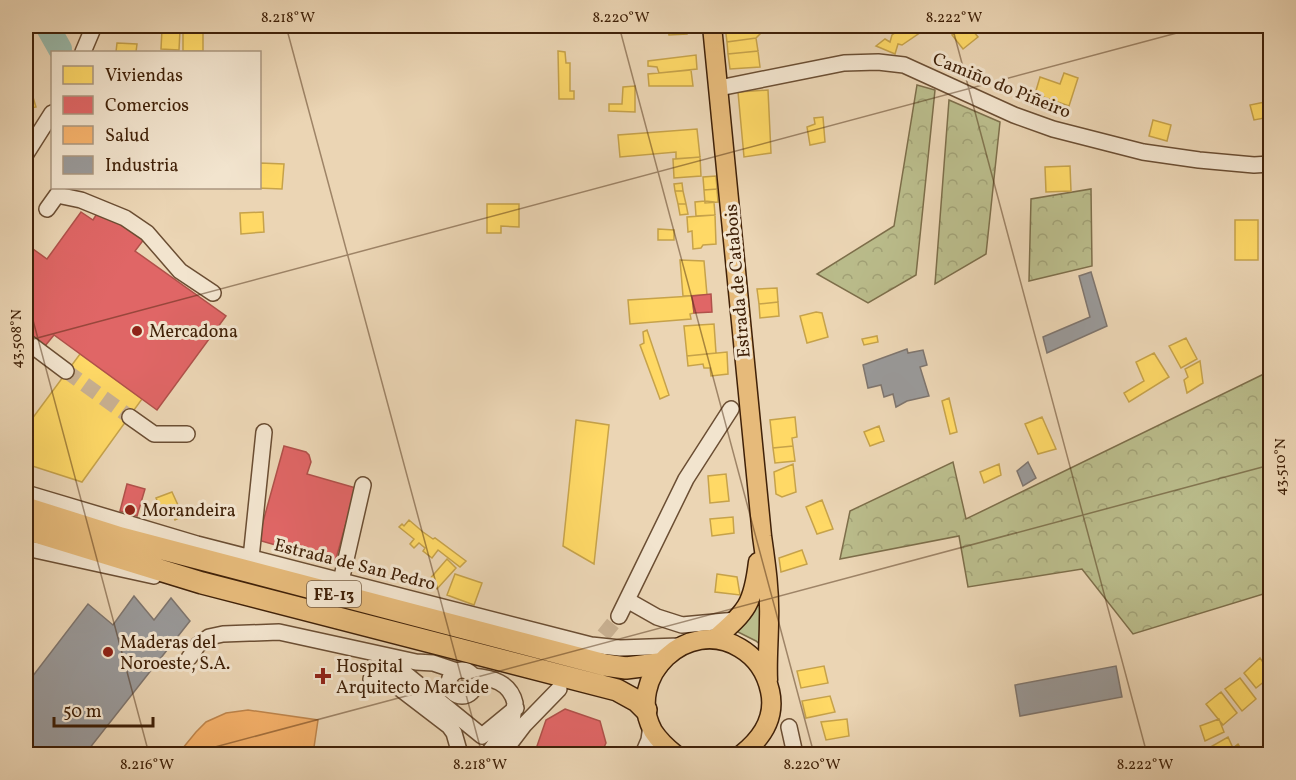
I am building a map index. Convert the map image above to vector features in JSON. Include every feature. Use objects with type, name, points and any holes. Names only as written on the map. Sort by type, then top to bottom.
[{"type":"highway","name":"FE-13","points":[[26,508],[121,538],[605,665],[626,668],[651,665]]},
{"type":"highway","name":"FE-13","points":[[26,530],[202,583],[617,690],[645,712]]},
{"type":"main road","name":"Estrada de Catabois","points":[[712,26],[769,599],[768,680],[771,697],[770,714],[765,730],[764,754]]},
{"type":"main road","name":"Estrada de Catabois","points":[[716,638],[746,609],[755,588],[762,536]]},
{"type":"main road","name":"Estrada de Catabois","points":[[716,638],[735,644],[749,653],[760,665],[768,680]]},
{"type":"main road","points":[[675,754],[662,743],[645,712],[651,665],[679,646],[698,640],[716,638]]},
{"type":"main road","points":[[742,754],[754,745],[765,730]]},
{"type":"street","points":[[83,51],[94,26]]},
{"type":"street","name":"Camiño do Piñeiro","points":[[719,88],[844,63],[904,65],[1014,115],[1064,132],[1143,152],[1209,161],[1270,164]]},
{"type":"street","points":[[26,154],[51,115]]},
{"type":"street","points":[[47,209],[57,195],[81,200],[125,218],[147,233],[180,271],[213,293]]},
{"type":"street","points":[[26,341],[66,371]]},
{"type":"street","points":[[620,616],[686,479],[731,409]]},
{"type":"street","points":[[129,417],[154,434],[187,434]]},
{"type":"street","points":[[250,558],[264,432]]},
{"type":"street","points":[[341,581],[363,486]]},
{"type":"street","name":"Estrada de San Pedro","points":[[26,493],[196,544],[591,645],[620,648],[679,646]]},
{"type":"street","points":[[26,548],[134,573],[202,583]]},
{"type":"street","points":[[627,600],[657,617],[682,625],[736,620]]},
{"type":"street","points":[[189,658],[198,645],[209,637],[223,634],[279,632],[373,654],[433,663],[458,671],[466,671],[473,682]]},
{"type":"street","points":[[417,662],[461,696],[469,694],[473,682]]},
{"type":"street","points":[[449,685],[451,676],[458,671]]},
{"type":"street","points":[[463,752],[459,728],[453,720],[386,674],[491,748]]},
{"type":"street","points":[[473,682],[498,681],[505,685],[515,703],[512,720],[491,748]]},
{"type":"street","points":[[491,748],[524,725],[559,688]]},
{"type":"street","points":[[643,754],[649,741],[645,712]]},
{"type":"street","points":[[789,727],[795,754]]},
{"type":"street","points":[[463,752],[472,740],[491,748]]},
{"type":"green space","points":[[917,85],[935,90],[916,275],[868,303],[817,274],[894,226]]},
{"type":"green space","points":[[949,100],[1000,122],[986,254],[935,284]]},
{"type":"green space","points":[[1091,189],[1092,266],[1029,281],[1031,199]]},
{"type":"green space","points":[[1270,371],[1270,592],[1133,634],[1082,569],[968,587],[959,536],[840,559],[850,511],[953,462],[966,519]]},
{"type":"green space","points":[[762,574],[763,647],[736,631],[751,614]]},
{"type":"building: Viviendas","points":[[114,26],[138,26],[138,30],[114,31]]},
{"type":"building: Viviendas","points":[[668,26],[687,26],[687,34],[669,35]]},
{"type":"building: Viviendas","points":[[725,26],[760,26],[761,33],[756,38],[727,42]]},
{"type":"building: Viviendas","points":[[905,26],[916,26],[921,32],[902,45],[898,44],[895,54],[876,46],[885,39],[890,42],[892,35]]},
{"type":"building: Viviendas","points":[[964,26],[969,26],[978,37],[963,49],[952,35]]},
{"type":"building: Viviendas","points":[[162,29],[180,30],[179,50],[161,49]]},
{"type":"building: Viviendas","points":[[183,30],[203,31],[203,51],[183,51]]},
{"type":"building: Viviendas","points":[[756,38],[758,51],[728,54],[727,42]]},
{"type":"building: Viviendas","points":[[117,43],[137,44],[136,51],[116,51]]},
{"type":"building: Viviendas","points":[[558,51],[565,52],[566,63],[570,63],[570,91],[574,91],[574,99],[559,99]]},
{"type":"building: Viviendas","points":[[758,51],[760,67],[730,69],[728,54]]},
{"type":"building: Viviendas","points":[[696,55],[697,69],[659,73],[657,67],[648,66],[648,61]]},
{"type":"building: Viviendas","points":[[691,70],[693,86],[649,86],[648,74]]},
{"type":"building: Viviendas","points":[[1064,73],[1078,78],[1069,106],[1035,94],[1040,77],[1060,84]]},
{"type":"building: Viviendas","points":[[635,86],[635,112],[609,111],[609,104],[622,104],[623,87]]},
{"type":"building: Viviendas","points":[[768,90],[771,153],[744,157],[738,92]]},
{"type":"building: Viviendas","points":[[32,94],[36,107],[26,109],[26,95]]},
{"type":"building: Viviendas","points":[[1270,101],[1270,117],[1254,120],[1250,105]]},
{"type":"building: Viviendas","points":[[823,117],[825,142],[810,145],[807,127],[815,124],[814,118]]},
{"type":"building: Viviendas","points":[[1153,120],[1171,125],[1167,141],[1149,136]]},
{"type":"building: Viviendas","points":[[697,129],[700,157],[676,159],[676,152],[620,157],[618,135]]},
{"type":"building: Viviendas","points":[[700,157],[701,176],[674,178],[673,159]]},
{"type":"building: Viviendas","points":[[261,163],[284,164],[282,189],[261,188]]},
{"type":"building: Viviendas","points":[[1070,166],[1071,191],[1046,192],[1045,167]]},
{"type":"building: Viviendas","points":[[716,176],[717,189],[704,190],[703,177]]},
{"type":"building: Viviendas","points":[[682,183],[683,191],[675,191],[674,184]]},
{"type":"building: Viviendas","points":[[717,189],[718,202],[705,203],[704,190]]},
{"type":"building: Viviendas","points":[[675,191],[683,191],[686,204],[678,204]]},
{"type":"building: Viviendas","points":[[695,202],[714,202],[715,215],[696,216]]},
{"type":"building: Viviendas","points":[[487,204],[519,204],[519,227],[501,226],[501,233],[487,233]]},
{"type":"building: Viviendas","points":[[678,204],[686,204],[688,214],[680,215]]},
{"type":"building: Viviendas","points":[[263,212],[264,232],[241,234],[240,213]]},
{"type":"building: Viviendas","points":[[715,215],[716,244],[693,249],[692,231],[688,232],[687,217]]},
{"type":"building: Viviendas","points":[[1235,220],[1258,220],[1258,260],[1235,260]]},
{"type":"building: Viviendas","points":[[658,229],[674,230],[674,240],[658,240]]},
{"type":"building: Viviendas","points":[[680,260],[704,261],[707,295],[683,296]]},
{"type":"building: Viviendas","points":[[777,288],[778,302],[759,304],[757,289]]},
{"type":"building: Viviendas","points":[[692,296],[694,313],[690,314],[691,319],[630,324],[628,300]]},
{"type":"building: Viviendas","points":[[778,302],[779,316],[760,318],[759,304]]},
{"type":"building: Viviendas","points":[[816,312],[822,313],[828,337],[807,343],[800,316]]},
{"type":"building: Viviendas","points":[[714,324],[716,353],[687,356],[684,326]]},
{"type":"building: Viviendas","points":[[647,330],[669,395],[660,399],[640,345],[644,343],[643,332]]},
{"type":"building: Viviendas","points":[[877,336],[878,342],[864,345],[862,339]]},
{"type":"building: Viviendas","points":[[1186,338],[1197,359],[1181,368],[1169,346]]},
{"type":"building: Viviendas","points":[[727,352],[728,374],[711,376],[710,368],[704,368],[703,364],[688,366],[687,356]]},
{"type":"building: Viviendas","points":[[1154,353],[1169,377],[1129,402],[1124,393],[1144,381],[1136,362]]},
{"type":"building: Viviendas","points":[[80,354],[142,399],[82,482],[26,464],[26,427]]},
{"type":"building: Viviendas","points":[[1200,361],[1203,383],[1187,393],[1184,380],[1188,377],[1185,369]]},
{"type":"building: Viviendas","points":[[949,398],[957,432],[950,434],[942,401]]},
{"type":"building: Viviendas","points":[[795,417],[797,437],[792,438],[793,446],[773,448],[770,420]]},
{"type":"building: Viviendas","points":[[1042,417],[1056,449],[1038,454],[1025,424]]},
{"type":"building: Viviendas","points":[[576,420],[609,425],[594,564],[563,546]]},
{"type":"building: Viviendas","points":[[879,426],[884,441],[870,446],[864,432]]},
{"type":"building: Viviendas","points":[[793,446],[795,461],[775,463],[773,448]]},
{"type":"building: Viviendas","points":[[793,464],[796,492],[782,497],[776,494],[774,472]]},
{"type":"building: Viviendas","points":[[999,464],[1001,475],[984,483],[980,472]]},
{"type":"building: Viviendas","points":[[726,474],[729,501],[710,503],[708,476]]},
{"type":"building: Viviendas","points":[[172,492],[183,516],[175,520],[170,507],[161,510],[156,498]]},
{"type":"building: Viviendas","points":[[822,500],[833,529],[817,534],[806,507]]},
{"type":"building: Viviendas","points":[[733,517],[734,533],[712,536],[710,519]]},
{"type":"building: Viviendas","points":[[409,520],[466,561],[460,567],[438,550],[432,558],[423,551],[425,548],[419,543],[414,548],[410,544],[414,539],[399,527],[402,524],[404,526]]},
{"type":"building: Viviendas","points":[[802,550],[807,564],[781,572],[779,558]]},
{"type":"building: Viviendas","points":[[447,559],[456,568],[437,589],[428,581]]},
{"type":"building: Viviendas","points":[[455,574],[482,583],[474,605],[447,595]]},
{"type":"building: Viviendas","points":[[717,574],[737,577],[740,595],[715,592]]},
{"type":"building: Viviendas","points":[[1260,658],[1270,672],[1270,677],[1256,688],[1244,673]]},
{"type":"building: Viviendas","points":[[824,666],[828,683],[801,688],[797,671]]},
{"type":"building: Viviendas","points":[[1240,678],[1256,699],[1242,711],[1225,689]]},
{"type":"building: Viviendas","points":[[1221,692],[1237,713],[1223,725],[1206,704]]},
{"type":"building: Viviendas","points":[[830,696],[835,712],[806,718],[802,701]]},
{"type":"building: Viviendas","points":[[847,719],[849,736],[826,740],[821,722]]},
{"type":"building: Viviendas","points":[[1219,719],[1224,732],[1205,741],[1200,726]]},
{"type":"building: Viviendas","points":[[1228,737],[1233,748],[1238,744],[1244,754],[1210,754],[1207,749]]},
{"type":"building: Viviendas","points":[[830,747],[832,754],[805,754],[805,751]]},
{"type":"building: Comercios","points":[[81,212],[93,220],[98,212],[129,227],[145,238],[135,251],[226,316],[157,410],[54,335],[45,346],[26,332],[26,260],[33,249],[47,259]]},
{"type":"building: Comercios","points":[[711,294],[712,312],[694,313],[692,296]]},
{"type":"building: Comercios","points":[[284,446],[306,452],[309,455],[311,462],[307,474],[356,488],[335,562],[258,540]]},
{"type":"building: Comercios","points":[[127,484],[145,489],[137,516],[120,511]]},
{"type":"building: Comercios","points":[[565,709],[600,721],[606,743],[601,754],[552,754],[536,749],[546,720]]},
{"type":"building: Salud","points":[[248,710],[318,720],[313,754],[271,754],[247,751],[241,752],[245,754],[178,754],[206,722],[226,713]]},
{"type":"building: Industria","points":[[1091,272],[1107,326],[1047,353],[1043,337],[1090,317],[1079,276]]},
{"type":"building: Industria","points":[[907,349],[908,353],[923,350],[927,365],[920,367],[929,396],[907,401],[896,407],[893,394],[884,397],[881,385],[868,388],[863,365]]},
{"type":"building: Industria","points":[[1028,462],[1036,478],[1023,486],[1017,471]]},
{"type":"building: Industria","name":"Maderas del Noroeste, S.A.","points":[[134,596],[154,620],[171,598],[190,621],[85,754],[26,754],[26,679],[29,681],[88,604],[113,625]]},
{"type":"building: Industria","points":[[1116,666],[1122,697],[1020,716],[1015,685]]},
{"type":"waterway","points":[[47,26],[60,49]]},
{"type":"tunnel","points":[[66,371],[130,417]]},
{"type":"tunnel","points":[[589,653],[619,616]]},
{"type":"place","name":"Mercadona","points":[[137,331]]},
{"type":"place","name":"Morandeira","points":[[130,510]]},
{"type":"place","name":"Maderas del Noroeste, S.A.","points":[[108,652]]},
{"type":"place","name":"Hospital Arquitecto Marcide","points":[[323,676]]}]
